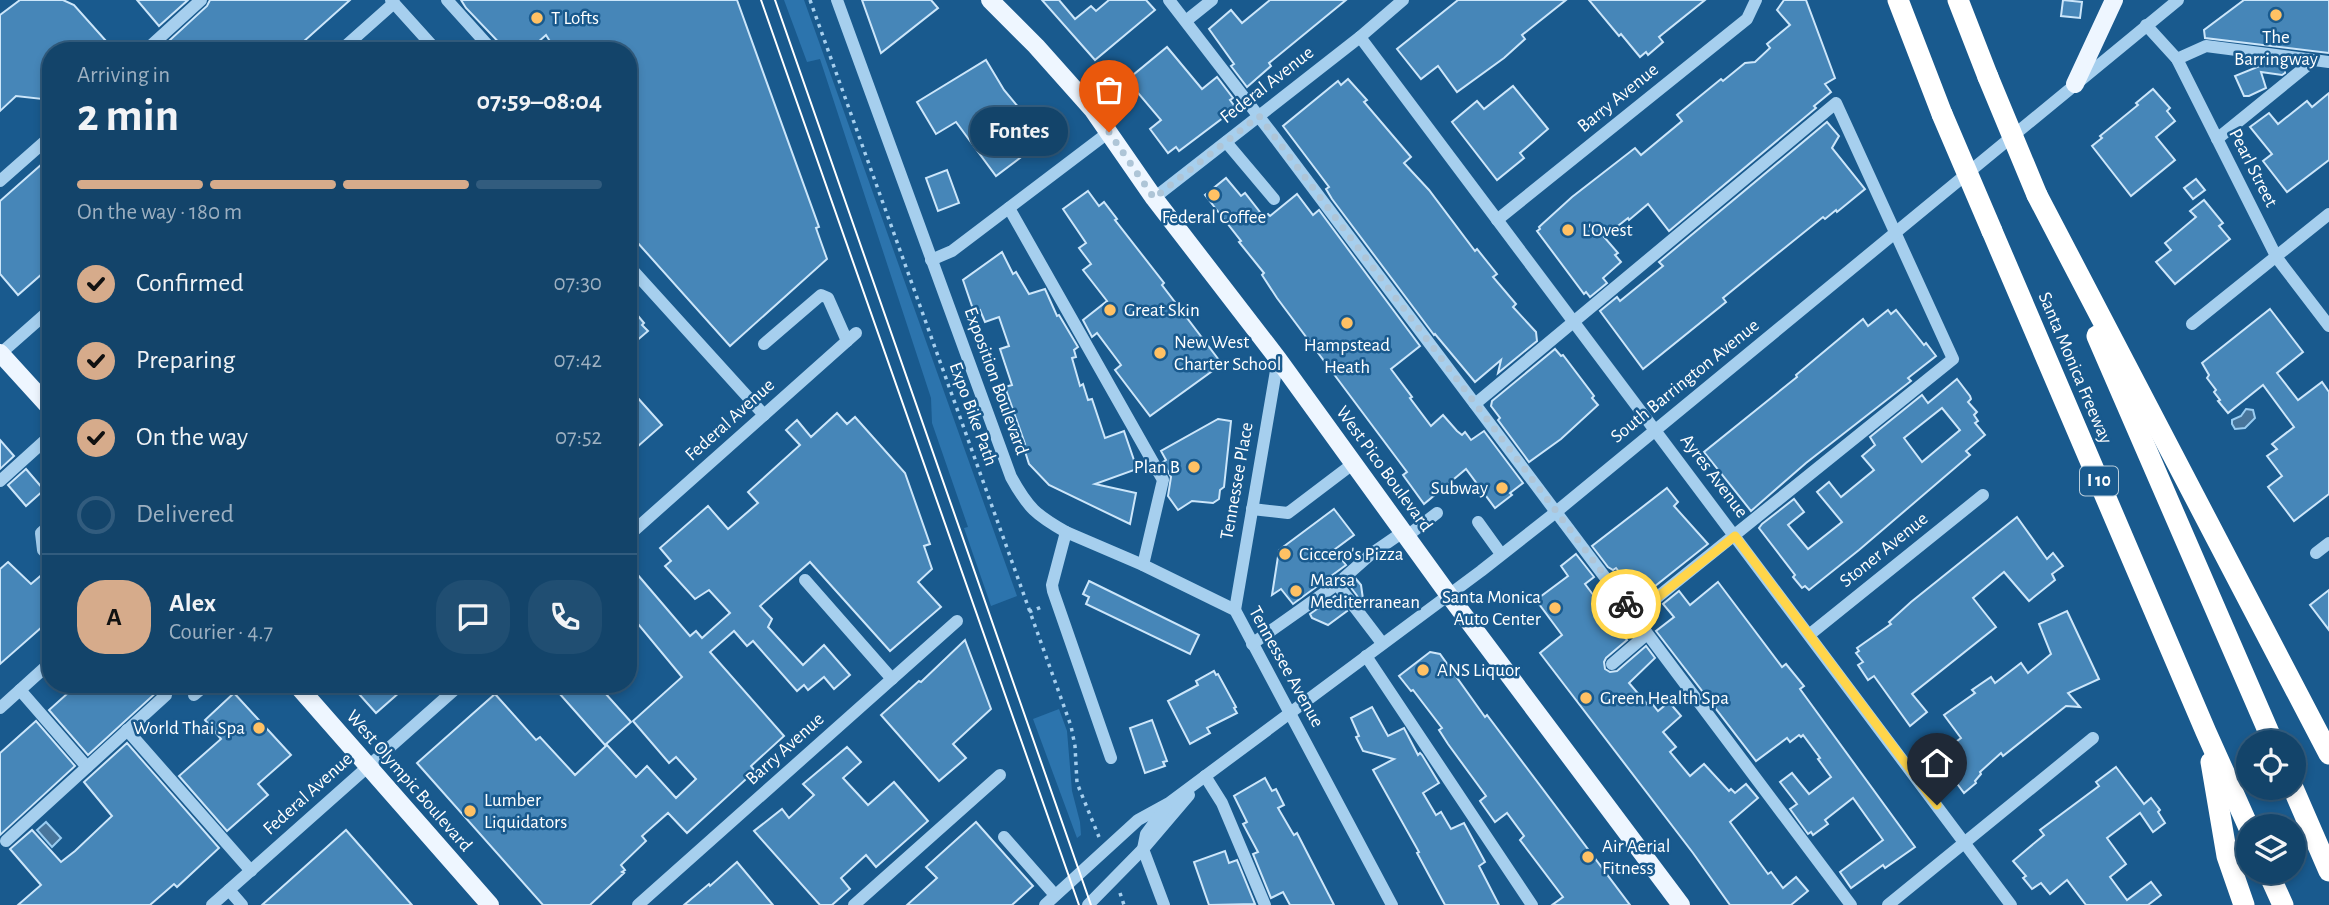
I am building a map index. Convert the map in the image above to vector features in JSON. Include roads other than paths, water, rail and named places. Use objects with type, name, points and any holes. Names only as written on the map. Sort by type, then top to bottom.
[{"type":"highway","name":"Santa Monica Freeway","points":[[1898,0],[1942,114],[2243,814]]},
{"type":"highway","name":"Santa Monica Freeway","points":[[1958,0],[2124,402],[2268,730]]},
{"type":"highway","points":[[2037,195],[2329,754]]},
{"type":"highway","points":[[2206,732],[2227,856],[2245,905]]},
{"type":"highway","points":[[2298,800],[2329,871]]},
{"type":"highway","points":[[2273,884],[2283,905]]},
{"type":"main road","name":"West Pico Boulevard","points":[[990,0],[1061,74],[1109,132],[1154,198],[1278,359],[1448,594],[1681,905]]},
{"type":"main road","points":[[2075,84],[2114,0]]},
{"type":"main road","points":[[0,354],[42,399]]},
{"type":"main road","name":"West Olympic Boulevard","points":[[304,693],[490,905]]},
{"type":"street","points":[[155,42],[201,0]]},
{"type":"street","points":[[447,0],[485,42]]},
{"type":"street","name":"Exposition Boulevard","points":[[837,0],[1012,477],[1025,503],[1043,519],[1066,532]]},
{"type":"street","points":[[1170,0],[1851,905]]},
{"type":"street","points":[[1187,20],[1212,0]]},
{"type":"street","name":"Federal Avenue","points":[[1154,198],[1360,37],[1403,0]]},
{"type":"street","name":"Barry Avenue","points":[[1497,220],[1747,19],[1756,0]]},
{"type":"street","name":"South Barrington Avenue","points":[[1045,905],[1138,820],[1169,803],[1290,714],[1556,512],[2179,0]]},
{"type":"street","points":[[351,42],[398,3],[430,42]]},
{"type":"street","name":"Pearl Street","points":[[2146,25],[2177,59],[2277,258],[2329,326]]},
{"type":"street","name":"Ayres Avenue","points":[[1360,37],[2011,905]]},
{"type":"street","points":[[2177,59],[2206,46],[2329,62]]},
{"type":"street","points":[[2217,139],[2314,60]]},
{"type":"street","points":[[1475,404],[1836,103],[1953,359],[1634,616]]},
{"type":"street","points":[[931,260],[952,251],[1109,132]]},
{"type":"street","points":[[1226,142],[1274,200]]},
{"type":"street","points":[[0,181],[42,144]]},
{"type":"street","points":[[1009,208],[1163,480],[1143,565]]},
{"type":"street","points":[[2192,324],[2329,214]]},
{"type":"street","points":[[637,275],[764,415]]},
{"type":"street","name":"Federal Avenue","points":[[637,528],[852,337],[828,298],[821,295],[764,344]]},
{"type":"street","points":[[0,354],[42,317]]},
{"type":"street","name":"Tennessee Place","points":[[1235,610],[1278,359]]},
{"type":"street","points":[[0,481],[42,443]]},
{"type":"street","points":[[1252,509],[1288,513],[1354,463]]},
{"type":"street","name":"Stoner Avenue","points":[[1809,635],[1983,495]]},
{"type":"street","points":[[1252,644],[1337,584],[1371,554],[1437,513]]},
{"type":"street","points":[[1478,522],[1501,554]]},
{"type":"street","points":[[1066,532],[1052,585],[1053,591],[1111,758]]},
{"type":"street","name":"Tennessee Avenue","points":[[1066,532],[1143,565],[1235,610],[1392,905]]},
{"type":"street","points":[[2316,553],[2329,542]]},
{"type":"street","points":[[805,580],[892,679]]},
{"type":"street","points":[[1337,584],[1382,643]]},
{"type":"street","name":"Barry Avenue","points":[[638,905],[957,621]]},
{"type":"street","points":[[1612,664],[1647,634]]},
{"type":"street","points":[[1366,656],[1532,905]]},
{"type":"street","points":[[0,708],[42,670]]},
{"type":"street","points":[[20,690],[87,767]]},
{"type":"street","name":"Federal Avenue","points":[[212,905],[451,693]]},
{"type":"street","points":[[6,841],[166,695]]},
{"type":"street","points":[[127,730],[251,871]]},
{"type":"street","points":[[1888,905],[2093,738]]},
{"type":"street","points":[[853,905],[1000,775]]},
{"type":"street","points":[[1205,776],[1222,803],[1265,905]]},
{"type":"street","name":"South Barrington Avenue","points":[[1088,905],[1143,849],[1205,776]]},
{"type":"street","points":[[1164,905],[1143,849],[1146,834],[1169,803]]},
{"type":"street","points":[[1004,837],[1055,895]]},
{"type":"street","points":[[229,890],[242,905]]},
{"type":"tram line","points":[[761,0],[1079,905]]},
{"type":"tram line","points":[[775,0],[1091,905]]},
{"type":"place","name":"The Barringway","points":[[2276,15]]},
{"type":"place","name":"T Lofts","points":[[537,18]]},
{"type":"place","name":"Fontes","points":[[1109,132]]},
{"type":"place","name":"Federal Coffee","points":[[1214,195]]},
{"type":"place","name":"L'Ovest","points":[[1568,230]]},
{"type":"place","name":"Great Skin","points":[[1110,310]]},
{"type":"place","name":"Hampstead Heath","points":[[1347,323]]},
{"type":"place","name":"New West Charter School","points":[[1160,353]]},
{"type":"place","name":"Plan B","points":[[1194,467]]},
{"type":"place","name":"Subway","points":[[1502,488]]},
{"type":"place","name":"Ciccero's Pizza","points":[[1285,554]]},
{"type":"place","name":"Marsa Mediterranean","points":[[1296,591]]},
{"type":"place","name":"Santa Monica Auto Center","points":[[1555,608]]},
{"type":"place","name":"ANS Liquor","points":[[1423,670]]},
{"type":"place","name":"Green Health Spa","points":[[1586,698]]},
{"type":"place","name":"World Thai Spa","points":[[259,728]]},
{"type":"place","name":"Lumber Liquidators","points":[[470,811]]},
{"type":"place","name":"Air Aerial Fitness","points":[[1588,857]]}]
